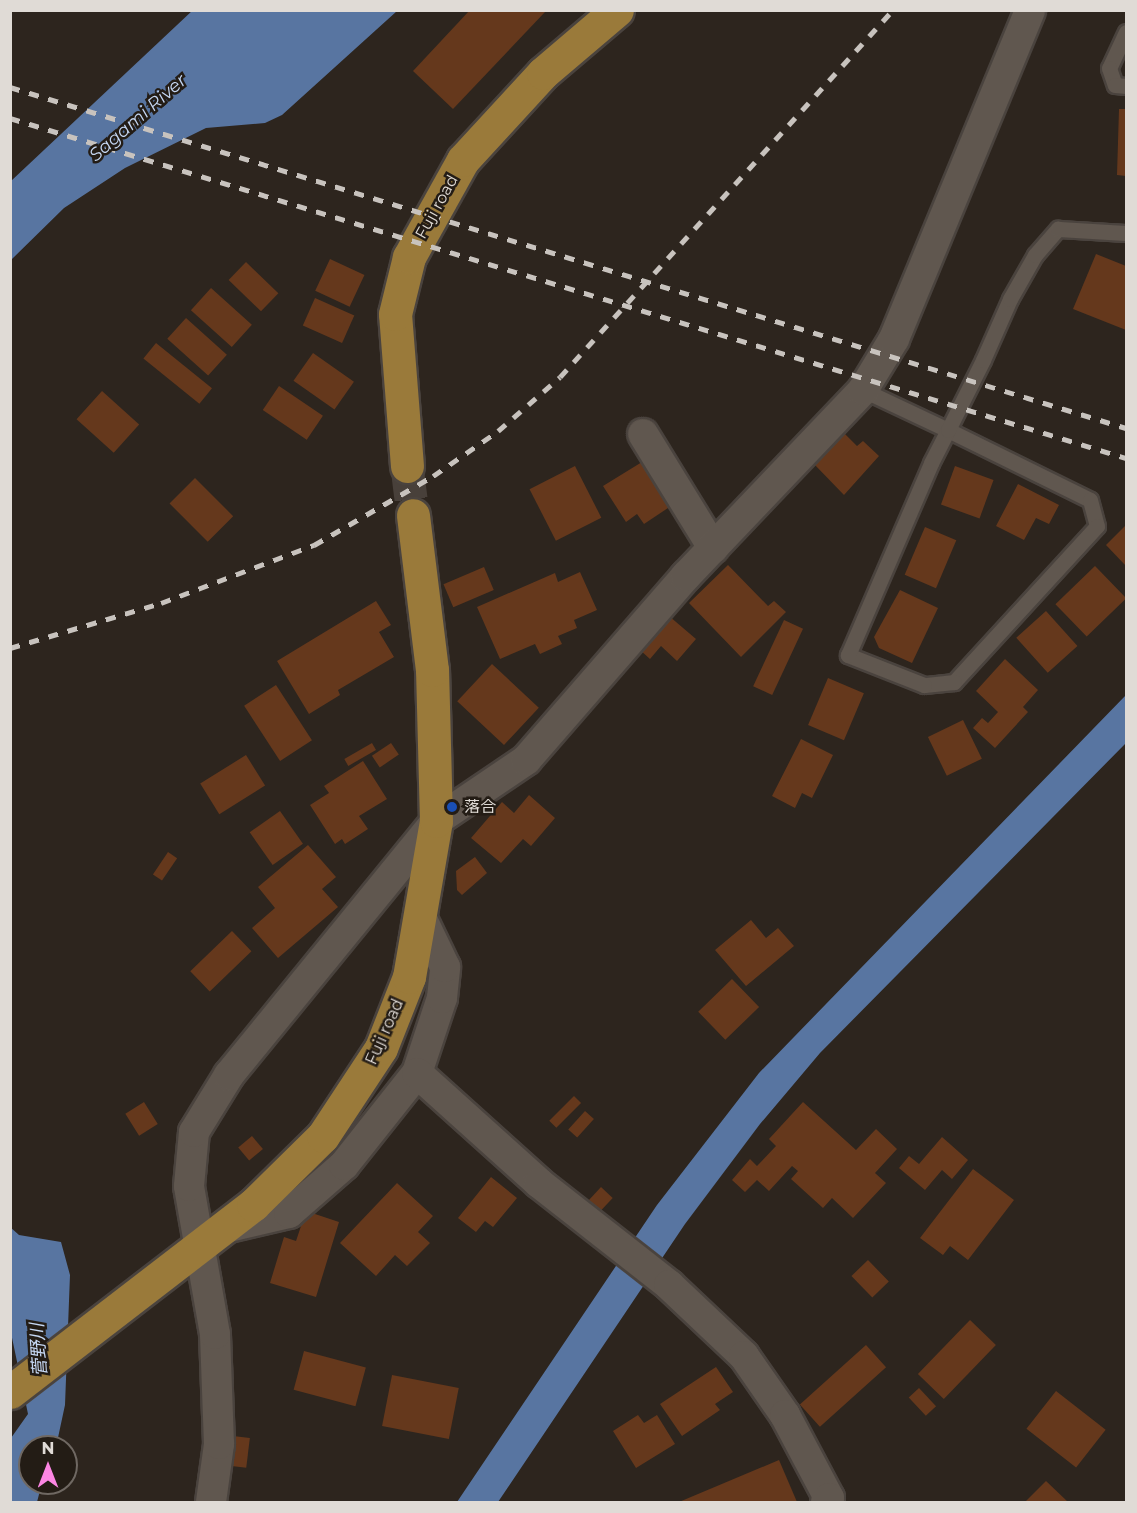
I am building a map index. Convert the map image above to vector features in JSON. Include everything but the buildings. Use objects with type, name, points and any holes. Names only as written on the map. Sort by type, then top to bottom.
[{"type":"highway","name":"Fuji road","points":[[407,466],[395,314],[409,257],[464,160],[543,74],[617,10]]},
{"type":"highway","name":"Fuji road","points":[[10,1392],[212,1237],[323,1136],[355,1092],[381,1048],[409,977],[436,821],[432,670],[413,515]]},
{"type":"street","points":[[211,1503],[219,1444],[212,1237],[189,1186],[194,1132],[229,1076],[436,821],[525,760],[713,548],[863,390],[894,339],[1030,10]]},
{"type":"street","points":[[643,434],[713,548]]},
{"type":"street","points":[[212,1237],[289,1213],[344,1165],[417,1073],[442,998],[445,967],[421,917]]},
{"type":"street","points":[[417,1073],[539,1183],[669,1285],[744,1356],[785,1415],[829,1498],[826,1503]]},
{"type":"lane","points":[[1126,32],[1109,68],[1115,85],[1126,86]]},
{"type":"lane","points":[[863,390],[948,430],[1090,500],[1097,526],[954,682],[924,685],[848,656],[948,430],[1010,299],[1035,255],[1058,229],[1126,233]]},
{"type":"water","name":"Sagami River","points":[[193,10],[397,11],[282,115],[265,123],[206,128],[125,168],[64,208],[11,260],[11,181]]},
{"type":"water","points":[[1126,695],[1126,743],[820,1053],[760,1124],[685,1224],[498,1502],[457,1502],[657,1205],[759,1073]]},
{"type":"water","name":"菅野川","points":[[10,1227],[19,1235],[61,1242],[70,1275],[65,1405],[59,1435],[18,1435],[18,1495],[39,1495],[37,1502],[11,1502],[11,1438],[28,1414],[11,1333]]},
{"type":"tunnel","points":[[407,466],[413,515]]},
{"type":"railway","points":[[10,648],[161,603],[314,545],[433,476],[498,431],[560,377],[893,10]]},
{"type":"railway","points":[[10,87],[1126,428]]},
{"type":"railway","points":[[10,118],[1126,458]]},
{"type":"place","name":"落合","points":[[452,807]]}]
